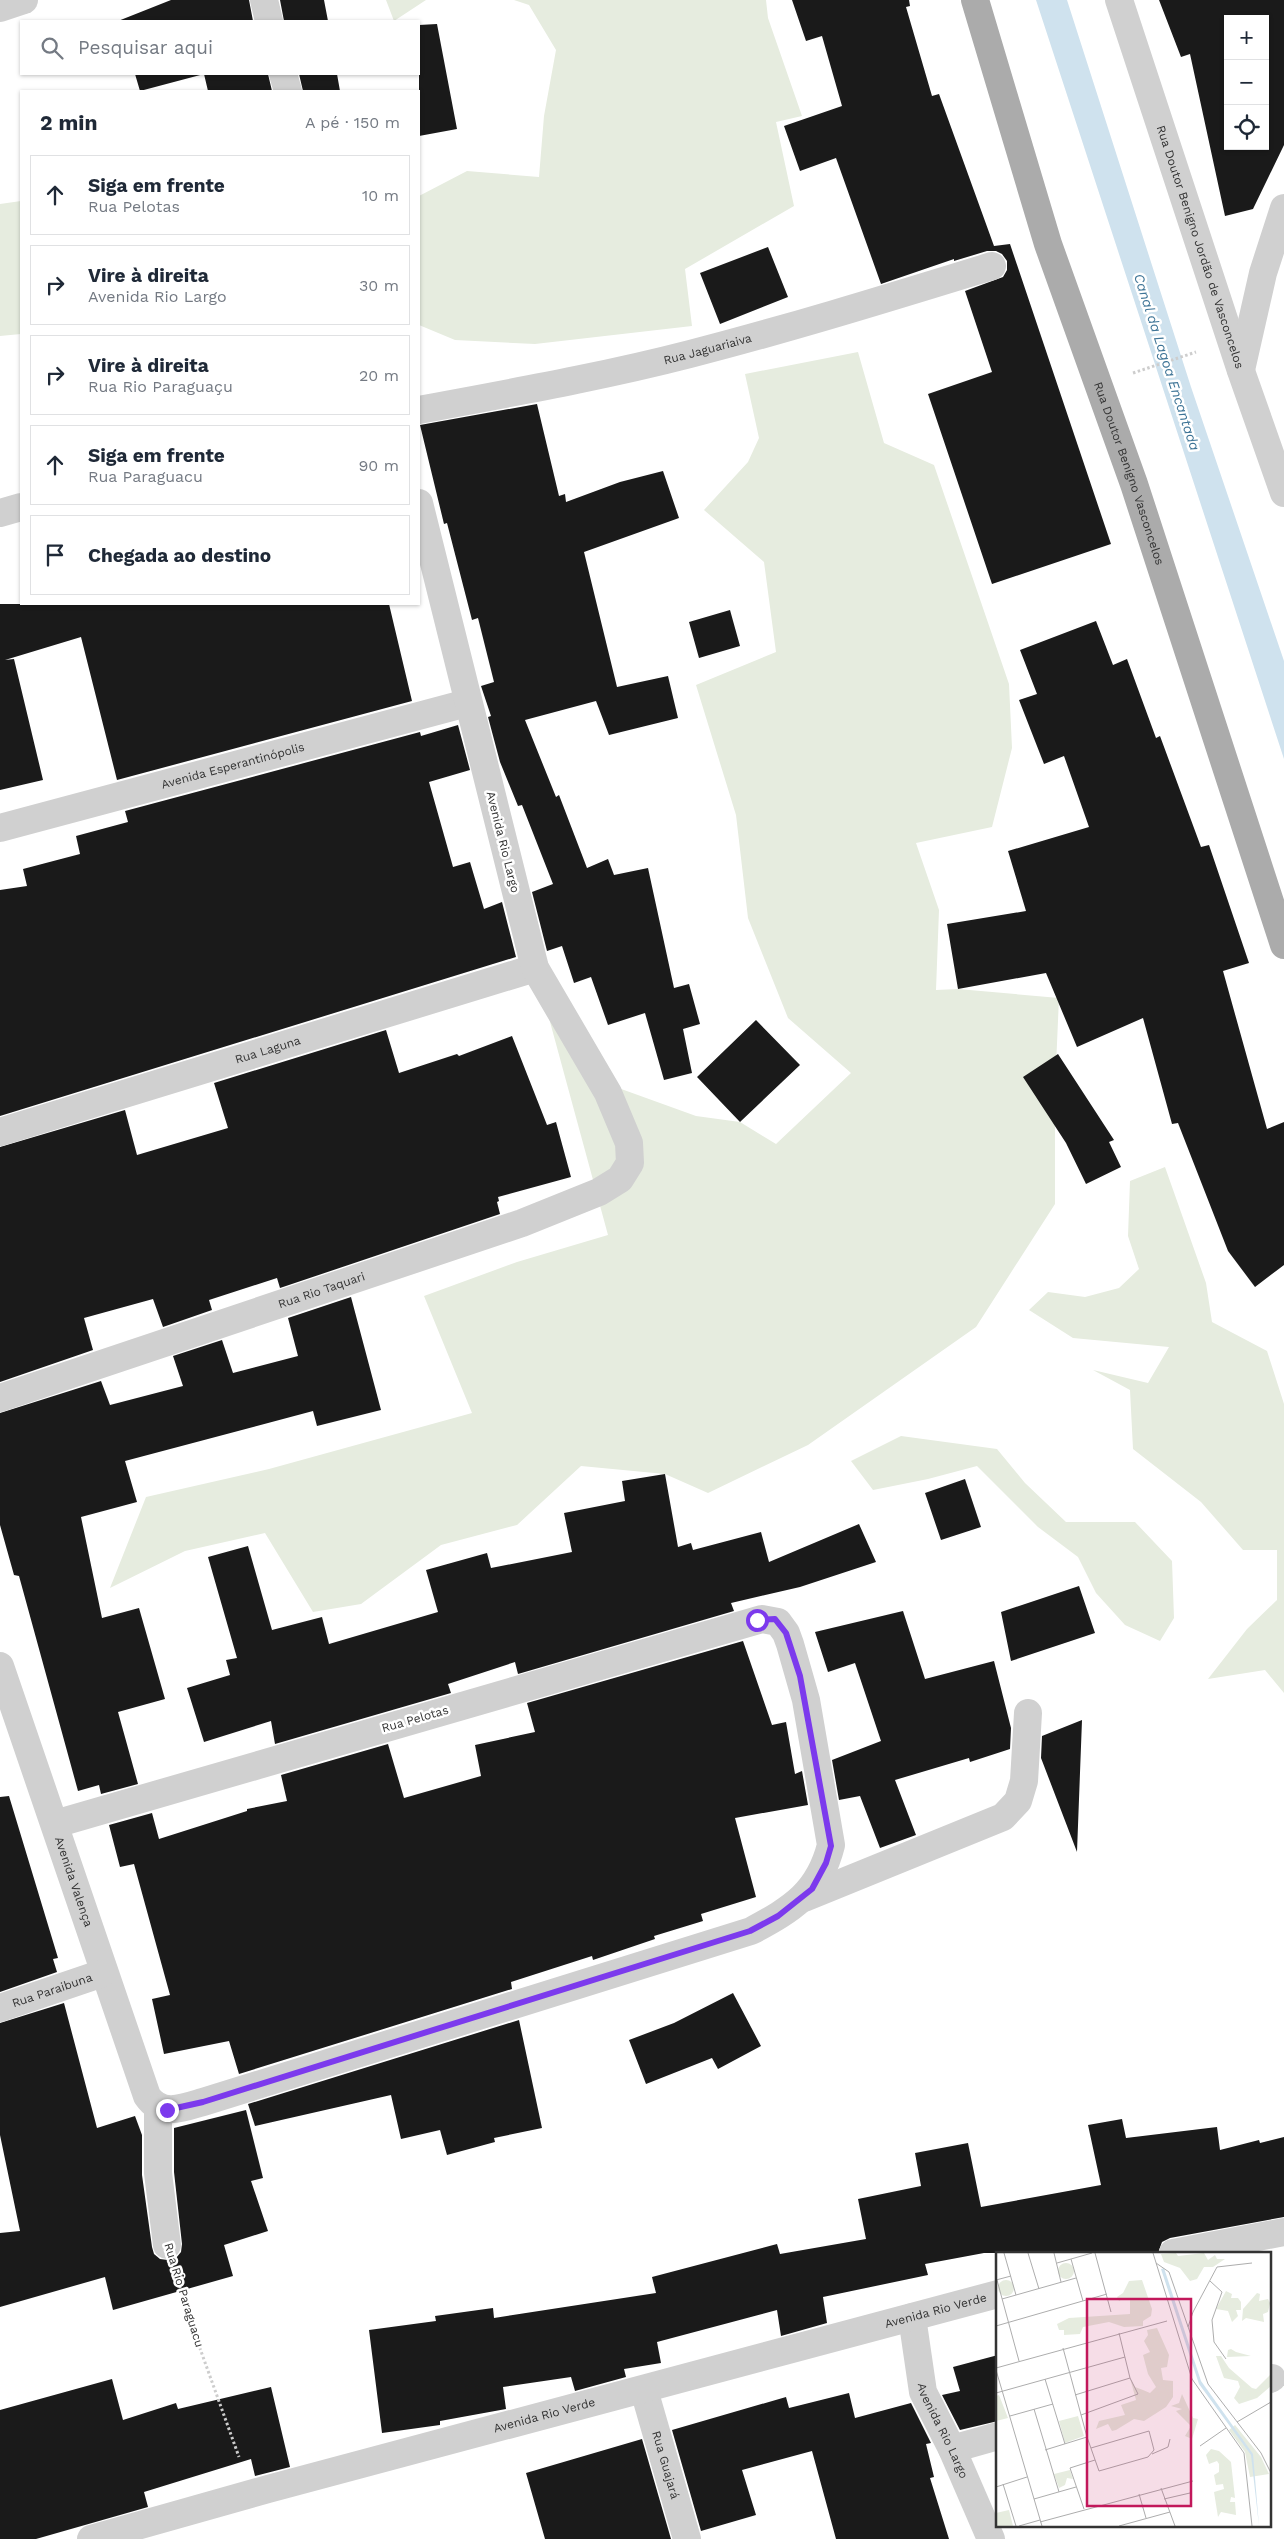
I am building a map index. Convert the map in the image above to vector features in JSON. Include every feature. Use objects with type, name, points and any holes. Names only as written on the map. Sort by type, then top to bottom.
[{"type":"main road","name":"Rua Doutor Benígno Vasconcelos","points":[[975,0],[1048,244],[1134,484],[1284,945]]},
{"type":"street","points":[[0,8],[24,0]]},
{"type":"street","points":[[264,0],[269,20]]},
{"type":"street","name":"Rua Doutor Benigno Jordão de Vasconcelos","points":[[1120,0],[1241,370],[1284,493]]},
{"type":"street","points":[[283,75],[288,90]]},
{"type":"street","points":[[1241,370],[1263,273],[1284,208]]},
{"type":"street","name":"Rua Jaguariaiva","points":[[420,410],[550,386],[688,355],[812,321],[992,266]]},
{"type":"street","name":"Avenida Rio Largo","points":[[420,507],[467,703],[535,968],[608,1093],[628,1138],[630,1163]]},
{"type":"street","points":[[0,513],[20,508]]},
{"type":"street","name":"Avenida Esperantinópolis","points":[[0,828],[467,703]]},
{"type":"street","name":"Rua Laguna","points":[[0,1132],[535,968]]},
{"type":"street","name":"Rua Rio Taquari","points":[[0,1398],[522,1223],[599,1192],[620,1179],[630,1163]]},
{"type":"street","name":"Rua Pelotas","points":[[55,1824],[762,1619],[775,1619],[786,1633],[804,1692],[831,1846],[820,1878],[803,1898]]},
{"type":"street","name":"Avenida Valença","points":[[2,1681],[55,1824],[103,1973],[152,2102]]},
{"type":"street","points":[[152,2102],[174,2110],[203,2102],[750,1931],[778,1916],[803,1898],[1003,1817],[1018,1801],[1024,1781],[1028,1713]]},
{"type":"street","name":"Rua Paraibuna","points":[[0,2008],[103,1973]]},
{"type":"street","name":"Rua Rio Paraguacu","points":[[152,2102],[167,2245]]},
{"type":"street","points":[[1178,2252],[1284,2232]]},
{"type":"street","name":"Avenida Rio Verde","points":[[91,2539],[268,2489],[996,2295]]},
{"type":"street","name":"Avenida Rio Largo","points":[[912,2317],[923,2392],[952,2449],[991,2539]]},
{"type":"street","name":"Rua Guajará","points":[[644,2390],[687,2539]]},
{"type":"street","points":[[952,2449],[996,2437]]},
{"type":"path","points":[[1133,374],[1186,355]]},
{"type":"path","name":"Rua Rio Paraguacu","points":[[167,2245],[193,2329],[242,2466]]},
{"type":"shaded area","points":[[386,0],[426,0],[396,20],[394,20]]},
{"type":"shaded area","points":[[514,0],[766,0],[768,18],[802,116],[776,122],[794,206],[685,269],[692,326],[535,344],[455,340],[420,325],[420,195],[467,171],[539,177],[544,116],[556,50],[529,5]]},
{"type":"shaded area","points":[[20,201],[20,334],[0,336],[0,204]]},
{"type":"shaded area","points":[[858,352],[884,443],[934,465],[1009,684],[1012,748],[992,827],[916,843],[939,910],[936,990],[958,989],[1059,998],[1055,1089],[1055,1204],[976,1327],[808,1445],[708,1493],[665,1474],[581,1466],[517,1525],[441,1545],[361,1604],[313,1612],[265,1533],[185,1551],[110,1588],[146,1497],[269,1469],[472,1413],[424,1296],[517,1262],[608,1235],[534,963],[588,1077],[696,1116],[740,1122],[776,1144],[851,1073],[788,1018],[748,918],[736,815],[696,685],[776,652],[764,562],[704,510],[748,462],[759,438],[745,374]]},
{"type":"shaded area","points":[[1165,1167],[1206,1283],[1212,1322],[1267,1351],[1284,1404],[1284,1693],[1265,1670],[1208,1679],[1247,1629],[1277,1600],[1277,1550],[1243,1550],[1201,1502],[1133,1449],[1130,1390],[1093,1370],[1148,1383],[1169,1347],[1073,1338],[1029,1310],[1048,1292],[1085,1297],[1119,1288],[1139,1269],[1128,1236],[1130,1181]]},
{"type":"shaded area","points":[[901,1436],[997,1449],[1025,1483],[1066,1522],[1135,1522],[1172,1561],[1174,1618],[1160,1641],[1125,1625],[1096,1593],[1078,1557],[1038,1527],[977,1466],[928,1479],[873,1490],[851,1461]]},
{"type":"water","name":"Canal da Lagoa Encantada","points":[[1036,0],[1067,0],[1191,387],[1284,661],[1284,759]]},
{"type":"building","points":[[171,0],[249,0],[253,20],[121,20]]},
{"type":"building","points":[[280,0],[324,0],[328,20],[284,20]]},
{"type":"building","points":[[792,0],[909,0],[910,6],[906,7],[932,96],[939,94],[994,246],[1010,244],[1111,544],[992,584],[928,394],[992,372],[965,291],[1003,277],[1007,270],[1007,261],[1002,254],[996,251],[987,251],[954,261],[954,259],[881,284],[836,158],[800,171],[784,126],[842,106],[822,36],[806,41]]},
{"type":"building","points":[[1159,0],[1284,0],[1284,145],[1253,209],[1225,216],[1190,54],[1181,57]]},
{"type":"building","points":[[437,24],[457,129],[420,136],[419,75],[420,25]]},
{"type":"building","points":[[135,75],[200,75],[144,90],[140,90]]},
{"type":"building","points":[[204,75],[268,75],[272,90],[208,90]]},
{"type":"building","points":[[299,75],[337,75],[340,90],[303,90]]},
{"type":"building","points":[[768,247],[788,297],[720,324],[700,273]]},
{"type":"building","points":[[537,404],[559,496],[565,494],[566,502],[620,482],[663,471],[679,518],[584,552],[617,687],[668,676],[678,718],[609,735],[596,701],[525,720],[556,797],[559,795],[587,868],[608,859],[614,875],[648,868],[674,988],[689,984],[700,1024],[683,1029],[692,1073],[664,1080],[645,1013],[608,1025],[591,977],[574,983],[562,946],[547,951],[532,892],[553,884],[522,805],[518,806],[500,762],[488,717],[491,716],[481,686],[494,682],[478,618],[472,620],[447,523],[444,524],[420,425]]},
{"type":"building","points":[[0,604],[389,605],[412,701],[117,780],[81,637],[5,660],[14,659],[43,780],[0,790]]},
{"type":"building","points":[[730,610],[740,646],[699,658],[689,622]]},
{"type":"building","points":[[1096,621],[1113,665],[1127,659],[1156,738],[1160,736],[1201,847],[1209,845],[1249,963],[1223,971],[1267,1129],[1284,1122],[1284,1265],[1255,1287],[1228,1251],[1178,1123],[1172,1124],[1143,1018],[1077,1047],[1046,973],[958,989],[947,924],[1026,911],[1008,851],[1089,827],[1064,756],[1044,764],[1019,700],[1037,694],[1020,650]]},
{"type":"building","points":[[458,725],[470,770],[429,782],[453,867],[470,862],[484,909],[502,902],[516,957],[0,1116],[0,890],[27,886],[23,869],[80,854],[76,836],[128,822],[125,811],[420,732],[421,736]]},
{"type":"building","points":[[756,1020],[800,1065],[740,1122],[697,1077]]},
{"type":"building","points":[[386,1030],[399,1073],[457,1054],[459,1056],[512,1036],[547,1125],[556,1122],[571,1177],[498,1197],[499,1201],[497,1202],[500,1214],[280,1288],[277,1278],[209,1300],[212,1310],[163,1327],[153,1299],[84,1318],[93,1350],[0,1382],[0,1147],[125,1110],[137,1155],[228,1128],[214,1083]]},
{"type":"building","points":[[1058,1054],[1114,1140],[1109,1142],[1121,1167],[1086,1184],[1066,1143],[1023,1077]]},
{"type":"building","points":[[351,1297],[381,1410],[317,1426],[313,1411],[125,1461],[137,1502],[81,1517],[102,1618],[139,1608],[165,1699],[118,1712],[138,1784],[101,1794],[99,1785],[78,1791],[19,1576],[14,1575],[0,1525],[0,1413],[101,1381],[110,1405],[183,1386],[173,1356],[222,1340],[233,1373],[298,1356],[288,1318]]},
{"type":"building","points":[[665,1474],[678,1547],[691,1543],[693,1550],[761,1532],[769,1562],[859,1524],[876,1562],[800,1587],[731,1603],[734,1611],[518,1674],[515,1662],[448,1684],[451,1693],[275,1744],[271,1721],[204,1742],[187,1688],[230,1675],[226,1660],[237,1658],[208,1557],[248,1546],[272,1630],[322,1617],[329,1644],[438,1612],[426,1570],[487,1553],[491,1568],[572,1552],[564,1513],[625,1501],[622,1481]]},
{"type":"building","points":[[965,1479],[981,1527],[941,1540],[925,1493]]},
{"type":"building","points":[[1079,1586],[1095,1633],[1011,1661],[1001,1612]]},
{"type":"building","points":[[903,1611],[925,1679],[994,1661],[1011,1728],[1010,1749],[970,1762],[969,1758],[895,1780],[916,1835],[880,1848],[860,1796],[839,1800],[832,1760],[881,1741],[855,1663],[828,1672],[815,1632]]},
{"type":"building","points":[[743,1641],[772,1725],[786,1722],[795,1774],[802,1771],[808,1805],[735,1818],[756,1897],[701,1914],[703,1921],[654,1936],[655,1939],[593,1960],[592,1956],[511,1982],[512,1989],[239,2074],[229,2041],[164,2054],[152,1999],[170,1995],[134,1864],[120,1867],[109,1825],[152,1813],[159,1839],[247,1811],[247,1809],[287,1801],[281,1775],[388,1744],[404,1798],[481,1776],[475,1745],[535,1732],[527,1703]]},
{"type":"building","points":[[1082,1720],[1077,1852],[1041,1758],[1042,1736]]},
{"type":"building","points":[[9,1796],[58,1958],[53,1959],[57,1972],[0,1992],[0,1797]]},
{"type":"building","points":[[733,1993],[761,2046],[718,2069],[712,2058],[646,2084],[629,2040],[674,2023]]},
{"type":"building","points":[[64,2003],[97,2128],[135,2116],[142,2135],[142,2175],[152,2247],[154,2254],[160,2259],[176,2258],[181,2252],[182,2244],[174,2172],[174,2128],[246,2110],[263,2178],[251,2181],[268,2231],[224,2245],[233,2276],[113,2310],[105,2277],[0,2307],[0,2233],[20,2231],[0,2135],[0,2023]]},
{"type":"building","points":[[519,2020],[542,2128],[494,2138],[495,2142],[447,2155],[440,2130],[401,2139],[391,2095],[255,2126],[248,2104]]},
{"type":"building","points":[[1122,2119],[1126,2138],[1217,2127],[1220,2150],[1259,2140],[1260,2143],[1284,2137],[1284,2217],[1170,2238],[1162,2242],[1158,2252],[996,2252],[925,2264],[928,2275],[823,2297],[827,2323],[781,2336],[777,2310],[657,2342],[661,2363],[624,2369],[626,2377],[575,2391],[571,2377],[503,2387],[506,2409],[440,2421],[440,2425],[382,2433],[369,2330],[436,2321],[435,2316],[493,2308],[494,2318],[656,2293],[652,2277],[777,2244],[780,2254],[866,2239],[858,2199],[921,2186],[915,2153],[968,2143],[981,2207],[1101,2185],[1088,2125]]},
{"type":"building","points":[[996,2356],[996,2421],[960,2430],[942,2395],[960,2391],[953,2367]]},
{"type":"building","points":[[112,2379],[123,2420],[176,2403],[178,2409],[271,2387],[290,2467],[255,2476],[251,2459],[144,2492],[148,2507],[36,2539],[0,2539],[0,2410]]},
{"type":"building","points":[[849,2393],[855,2418],[911,2403],[931,2443],[926,2444],[934,2477],[930,2478],[949,2539],[836,2539],[812,2451],[742,2470],[756,2515],[701,2531],[672,2430],[786,2397],[789,2408]]},
{"type":"building","points":[[642,2439],[671,2539],[545,2539],[526,2473]]},
{"type":"route","points":[[167,2110],[174,2110],[203,2102],[750,1931],[778,1916],[803,1898],[820,1878],[826,1863],[831,1846],[827,1820],[806,1700],[786,1633],[775,1619],[757,1620]]}]
